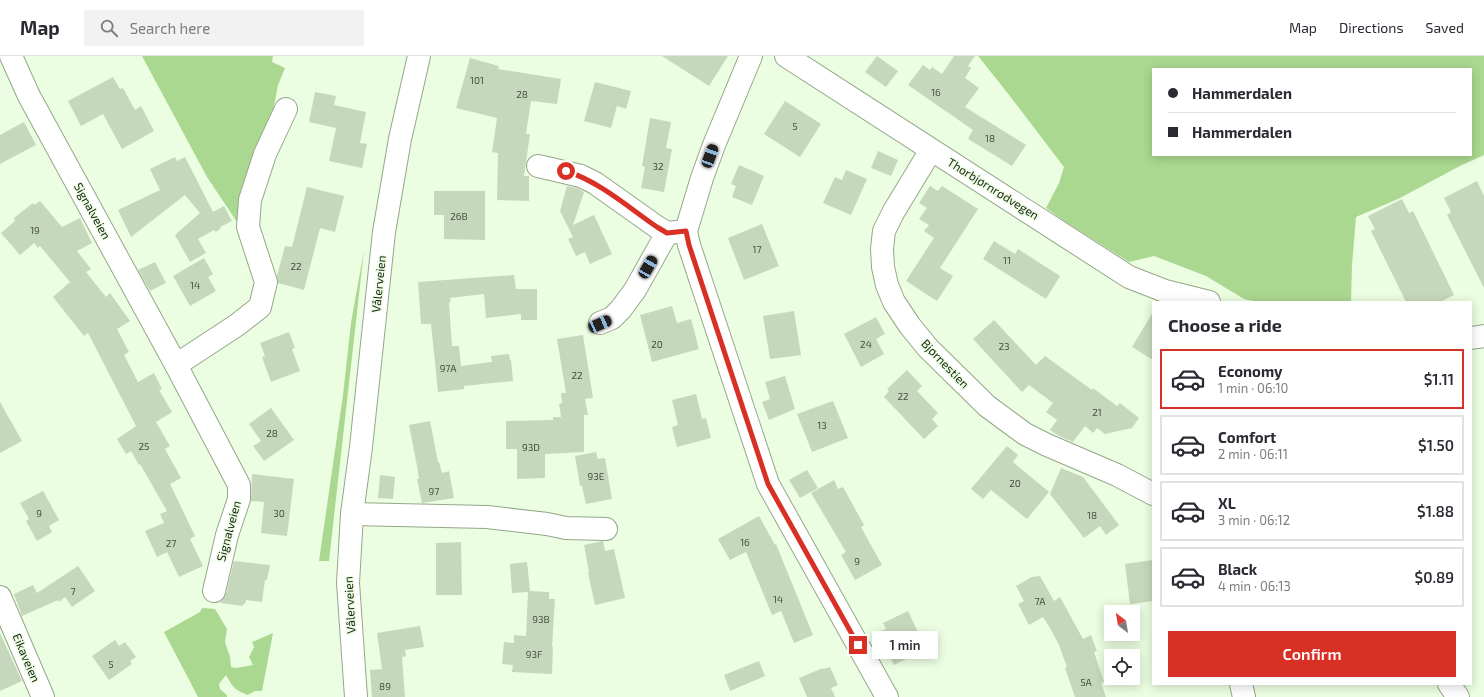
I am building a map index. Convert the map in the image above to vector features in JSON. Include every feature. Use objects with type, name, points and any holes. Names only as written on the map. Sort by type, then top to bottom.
[{"type":"street","name":"Signalveien","points":[[11,56],[33,103],[176,365],[239,485],[239,499],[225,541],[214,591]]},
{"type":"street","name":"Vålerveien","points":[[356,697],[348,583],[352,514],[361,447],[384,232],[400,138],[419,56]]},
{"type":"street","points":[[600,324],[612,318],[621,309],[677,232],[702,178],[714,145],[752,56]]},
{"type":"street","name":"Thorbjørnrødvegen","points":[[786,56],[1129,277],[1165,291],[1205,301]]},
{"type":"street","points":[[176,365],[237,325],[260,307],[266,282],[248,227],[250,200],[264,154],[286,109]]},
{"type":"street","name":"Bjørnestien","points":[[931,150],[894,211],[884,232],[882,249],[883,267],[887,285],[894,302],[910,326],[928,348],[987,406],[1025,434],[1117,475],[1152,493]]},
{"type":"street","points":[[538,166],[581,176],[594,183],[657,227],[677,232],[689,245],[768,484],[887,697]]},
{"type":"street","points":[[1472,338],[1484,336]]},
{"type":"street","points":[[352,514],[487,517],[547,524],[566,528],[606,529]]},
{"type":"street","name":"Eikaveien","points":[[0,597],[43,697]]},
{"type":"street","points":[[1241,685],[1244,697]]},
{"type":"street","points":[[1450,685],[1458,697]]},
{"type":"green space","points":[[142,56],[273,56],[272,62],[285,68],[278,85],[269,132],[239,225],[207,177]]},
{"type":"green space","points":[[978,56],[1484,56],[1484,155],[1398,199],[1356,217],[1351,301],[1253,301],[1244,299],[1206,276],[1154,256],[1129,262],[1046,208],[1059,183],[1064,167]]},
{"type":"green space","points":[[364,250],[329,561],[319,561],[343,395],[351,323]]},
{"type":"green space","points":[[202,608],[215,609],[227,629],[225,642],[230,657],[231,667],[236,668],[253,665],[249,657],[254,647],[252,642],[273,633],[262,691],[255,691],[248,695],[243,693],[234,688],[226,675],[219,684],[220,689],[227,695],[227,697],[198,697],[164,632],[200,612]]},
{"type":"building","points":[[662,56],[728,56],[709,86]]},
{"type":"building","points":[[877,56],[898,71],[886,87],[865,72]]},
{"type":"building","points":[[954,56],[975,56],[968,66],[971,68],[965,78],[979,88],[965,107],[1026,145],[1012,166],[968,139],[973,130],[908,85],[923,65],[930,70],[932,67],[942,74]]},
{"type":"building","points":[[470,58],[499,66],[498,69],[561,79],[557,104],[531,101],[526,134],[530,134],[524,176],[529,176],[529,201],[497,200],[498,153],[492,152],[497,118],[456,108]]},
{"type":"building","points":[[113,77],[120,89],[123,88],[135,110],[141,106],[154,131],[122,149],[103,114],[81,126],[68,101]]},
{"type":"building","points":[[595,82],[631,91],[626,109],[617,106],[611,128],[584,121]]},
{"type":"building","points":[[315,92],[336,96],[334,105],[366,112],[360,143],[367,144],[362,168],[329,161],[336,128],[309,122]]},
{"type":"building","points":[[785,101],[821,124],[800,157],[764,134]]},
{"type":"building","points":[[650,118],[671,122],[666,148],[672,149],[664,192],[641,188],[645,167],[642,166]]},
{"type":"building","points":[[24,122],[36,145],[0,164],[0,135]]},
{"type":"building","points":[[878,151],[898,160],[891,176],[871,168]]},
{"type":"building","points":[[175,157],[177,161],[185,157],[213,212],[224,206],[232,221],[220,227],[221,228],[216,232],[214,230],[198,239],[206,253],[190,262],[175,235],[200,213],[185,195],[131,237],[118,210],[160,190],[150,169]]},
{"type":"building","points":[[739,165],[764,176],[752,205],[732,197],[736,186],[731,184]]},
{"type":"building","points":[[846,170],[867,179],[851,215],[823,203],[835,177],[842,180]]},
{"type":"building","points":[[1477,181],[1484,196],[1484,288],[1447,215],[1451,212],[1444,198]]},
{"type":"building","points":[[567,186],[577,188],[584,192],[573,225],[594,215],[612,254],[590,264],[585,252],[576,256],[568,239],[573,237],[560,211]]},
{"type":"building","points":[[930,186],[938,191],[942,186],[978,209],[940,268],[953,276],[937,301],[906,281],[934,238],[924,231],[929,225],[919,219],[927,208],[919,203]]},
{"type":"building","points":[[307,187],[344,196],[335,232],[320,228],[304,290],[278,283],[277,276],[285,246],[292,247]]},
{"type":"building","points":[[434,191],[485,191],[485,240],[444,239],[444,215],[434,215]]},
{"type":"building","points":[[1402,199],[1409,213],[1413,211],[1454,295],[1442,301],[1406,301],[1371,231],[1375,229],[1368,216]]},
{"type":"building","points":[[40,201],[62,227],[80,218],[92,243],[77,251],[91,269],[86,272],[106,297],[110,293],[130,321],[117,329],[129,352],[124,355],[138,382],[154,373],[162,389],[159,390],[172,412],[156,422],[170,446],[165,449],[181,478],[170,484],[195,536],[190,539],[203,566],[179,577],[167,552],[157,557],[145,531],[164,523],[160,514],[167,511],[131,451],[126,454],[117,439],[136,426],[88,333],[84,336],[53,297],[70,282],[40,246],[38,248],[34,243],[20,255],[1,233],[15,221],[14,218],[33,203],[34,205]]},
{"type":"building","points":[[762,224],[779,266],[744,280],[728,238]]},
{"type":"building","points":[[994,241],[1015,254],[1018,249],[1060,276],[1046,299],[983,259]]},
{"type":"building","points":[[204,258],[213,274],[208,277],[216,291],[190,306],[173,276]]},
{"type":"building","points":[[155,262],[166,283],[150,291],[138,270]]},
{"type":"building","points":[[514,275],[516,289],[537,289],[537,320],[521,320],[521,314],[486,318],[484,294],[450,298],[451,302],[449,302],[452,346],[459,346],[461,366],[492,362],[491,356],[509,354],[513,381],[464,386],[464,389],[438,392],[431,324],[421,324],[418,282]]},
{"type":"building","points":[[672,306],[677,323],[691,319],[699,349],[652,362],[640,315]]},
{"type":"building","points":[[794,311],[801,355],[770,359],[763,316]]},
{"type":"building","points":[[1152,314],[1152,359],[1132,347]]},
{"type":"building","points":[[876,317],[885,334],[876,339],[884,354],[861,367],[844,334]]},
{"type":"building","points":[[994,320],[1036,365],[1045,356],[1117,406],[1120,403],[1139,418],[1132,428],[1105,434],[1097,428],[1093,433],[1085,426],[1073,442],[1050,430],[1057,420],[1046,412],[1053,403],[1029,385],[1022,392],[973,339]]},
{"type":"building","points":[[289,332],[295,348],[292,349],[300,371],[271,382],[262,357],[265,356],[260,343]]},
{"type":"building","points":[[583,335],[593,398],[585,399],[588,415],[584,415],[584,452],[545,454],[545,478],[517,479],[517,449],[506,449],[506,421],[553,420],[553,417],[561,417],[559,404],[562,403],[561,393],[566,393],[557,339]]},
{"type":"building","points":[[907,370],[922,386],[917,391],[938,413],[932,419],[938,426],[924,439],[884,397],[889,391],[887,389]]},
{"type":"building","points":[[785,376],[795,409],[769,420],[762,402],[770,399],[765,382]]},
{"type":"building","points":[[696,394],[702,419],[706,418],[711,438],[677,447],[672,427],[678,425],[672,400]]},
{"type":"building","points":[[833,401],[848,438],[812,452],[797,414]]},
{"type":"building","points":[[0,402],[22,441],[0,453]]},
{"type":"building","points":[[271,408],[294,440],[264,461],[253,446],[261,441],[249,424]]},
{"type":"building","points":[[430,421],[438,462],[442,473],[449,471],[454,498],[422,503],[409,425]]},
{"type":"building","points":[[1007,446],[1018,455],[1013,462],[1049,492],[1027,519],[991,490],[983,499],[971,489]]},
{"type":"building","points":[[596,452],[598,459],[605,458],[612,499],[586,504],[582,486],[580,486],[575,456]]},
{"type":"building","points":[[1061,468],[1083,477],[1119,525],[1106,535],[1100,526],[1084,538],[1050,494]]},
{"type":"building","points":[[807,470],[818,488],[800,498],[789,480]]},
{"type":"building","points":[[252,474],[294,479],[287,536],[261,533],[264,502],[251,501]]},
{"type":"building","points":[[380,475],[395,477],[393,499],[378,498]]},
{"type":"building","points":[[834,480],[838,489],[843,487],[864,525],[861,527],[882,565],[855,580],[841,555],[846,552],[811,493]]},
{"type":"building","points":[[43,491],[59,520],[49,526],[52,532],[37,541],[26,521],[29,519],[20,503]]},
{"type":"building","points":[[759,516],[775,545],[776,544],[813,635],[794,643],[781,611],[772,615],[746,552],[730,560],[718,539]]},
{"type":"building","points":[[603,541],[605,551],[614,549],[625,598],[595,605],[584,545]]},
{"type":"building","points":[[461,542],[462,595],[436,595],[436,543]]},
{"type":"building","points":[[1152,560],[1152,601],[1130,604],[1125,564]]},
{"type":"building","points":[[234,561],[270,565],[267,580],[265,580],[262,602],[246,600],[243,606],[220,603],[226,594]]},
{"type":"building","points":[[527,562],[530,591],[549,592],[549,599],[555,599],[552,674],[512,672],[513,665],[502,664],[504,642],[514,643],[514,635],[526,636],[528,592],[512,593],[510,564]]},
{"type":"building","points":[[78,566],[95,591],[72,607],[65,597],[59,602],[58,600],[22,616],[14,594],[33,585],[37,593]]},
{"type":"building","points":[[1040,576],[1054,601],[1060,597],[1083,639],[1091,635],[1097,651],[1094,652],[1104,682],[1101,683],[1106,697],[1075,697],[1059,645],[1043,617],[1029,625],[1018,604],[1024,601],[1016,586],[1032,577]]},
{"type":"building","points":[[908,611],[926,649],[894,665],[878,632],[886,629],[883,623]]},
{"type":"building","points":[[420,626],[424,647],[405,650],[406,656],[402,657],[405,697],[372,697],[370,670],[382,669],[377,633]]},
{"type":"building","points":[[0,633],[22,681],[0,691]]},
{"type":"building","points":[[115,640],[119,646],[125,642],[136,657],[130,661],[132,664],[109,680],[92,656]]},
{"type":"building","points":[[759,661],[765,676],[730,691],[724,675]]},
{"type":"building","points":[[830,667],[838,685],[831,688],[835,697],[807,697],[799,678],[823,668]]},
{"type":"route","points":[[566,171],[581,176],[594,183],[667,233],[686,231],[689,245],[768,484],[858,645]]}]
